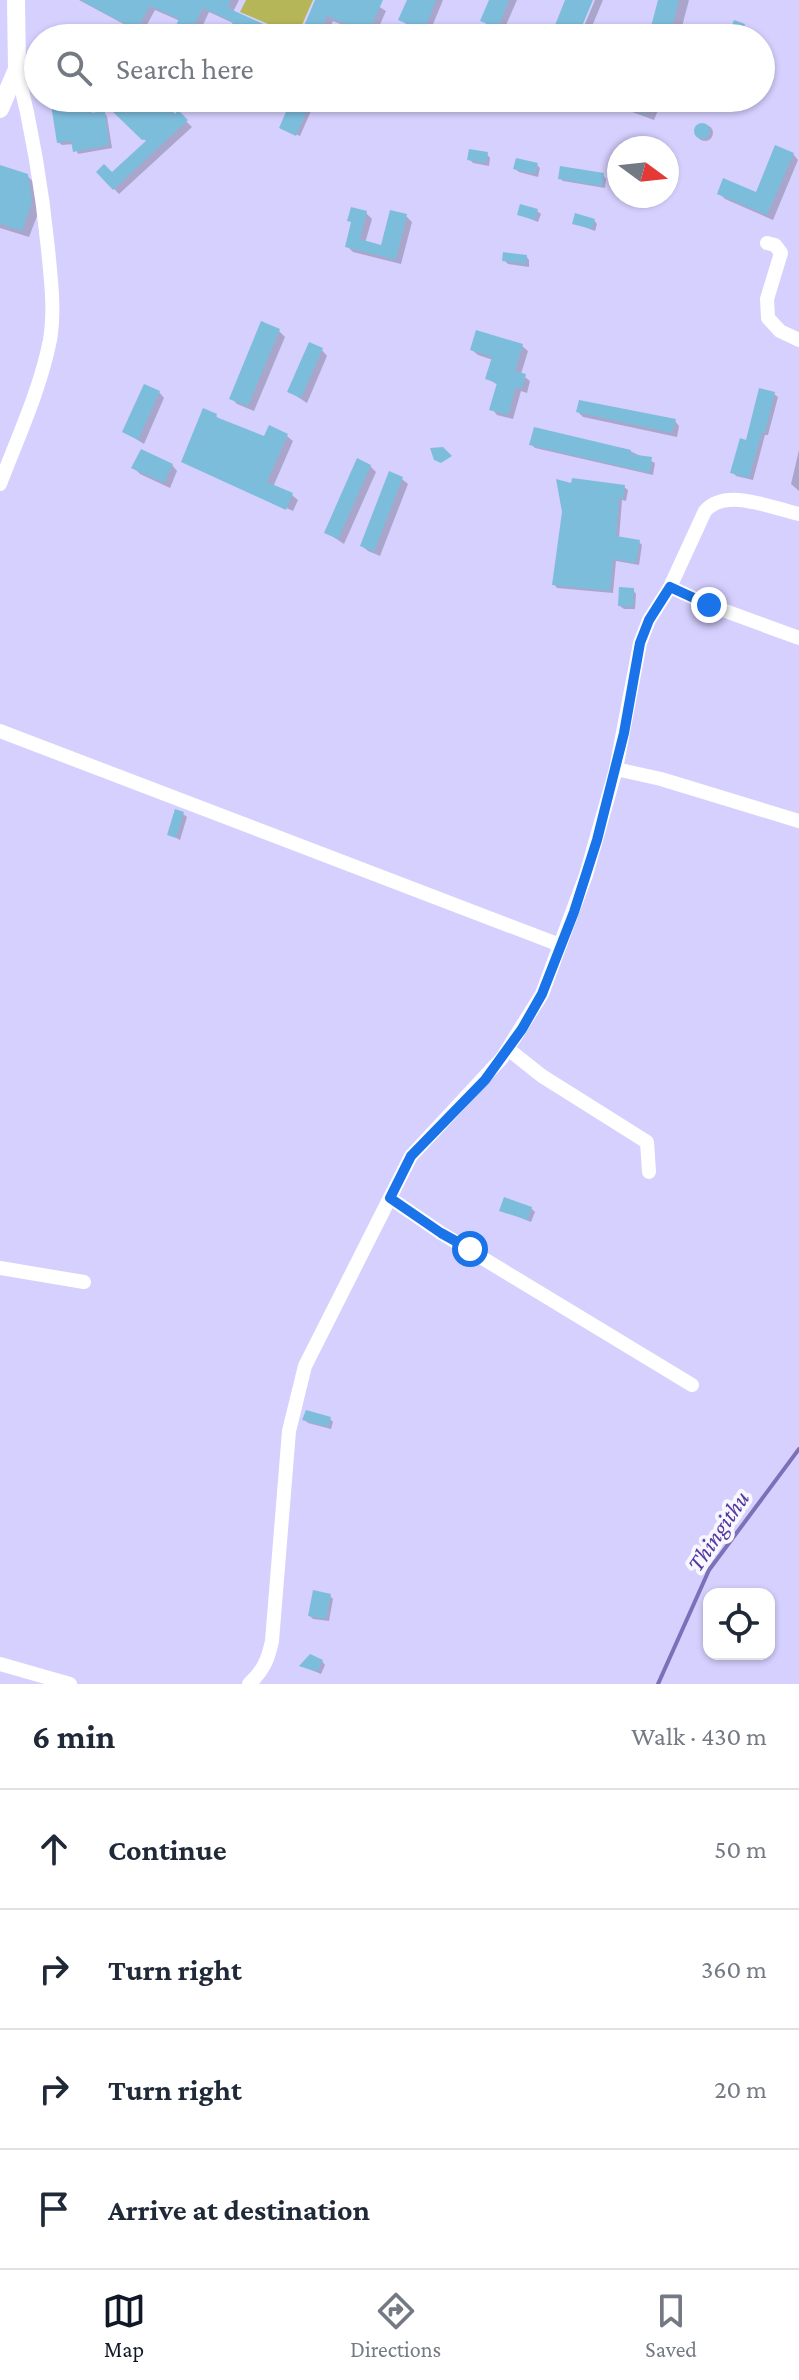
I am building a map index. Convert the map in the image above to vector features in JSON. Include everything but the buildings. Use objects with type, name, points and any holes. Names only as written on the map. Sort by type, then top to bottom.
[{"type":"main road","points":[[0,109],[17,69],[16,0]]},
{"type":"street","points":[[17,69],[24,101]]},
{"type":"street","points":[[0,484],[40,376],[50,340],[53,303],[35,151],[26,112]]},
{"type":"street","points":[[767,243],[775,245],[781,253],[767,299],[768,318],[780,331],[799,340]]},
{"type":"street","points":[[249,1684],[261,1673],[268,1660],[272,1641],[285,1467],[296,1395],[309,1358],[420,1144],[476,1089],[508,1049],[542,994],[586,875],[616,769],[640,643],[649,620],[670,587],[705,511],[712,503],[728,498],[799,514]]},
{"type":"street","points":[[670,587],[709,605],[799,638]]},
{"type":"street","points":[[0,731],[560,945]]},
{"type":"street","points":[[616,769],[799,821]]},
{"type":"street","points":[[508,1049],[542,1076],[647,1142],[649,1172]]},
{"type":"street","points":[[390,1198],[441,1233],[692,1385]]},
{"type":"street","points":[[0,1268],[84,1282]]},
{"type":"street","points":[[0,1664],[70,1684]]},
{"type":"shaded area","points":[[246,0],[313,0],[302,24],[268,24],[240,12]]},
{"type":"waterway","name":"Thingithu","points":[[658,1684],[709,1570],[799,1449]]},
{"type":"route","points":[[470,1249],[390,1198],[411,1156],[485,1080],[522,1029],[542,994],[574,912],[597,840],[624,733],[640,643],[649,620],[670,587],[709,605]]}]
